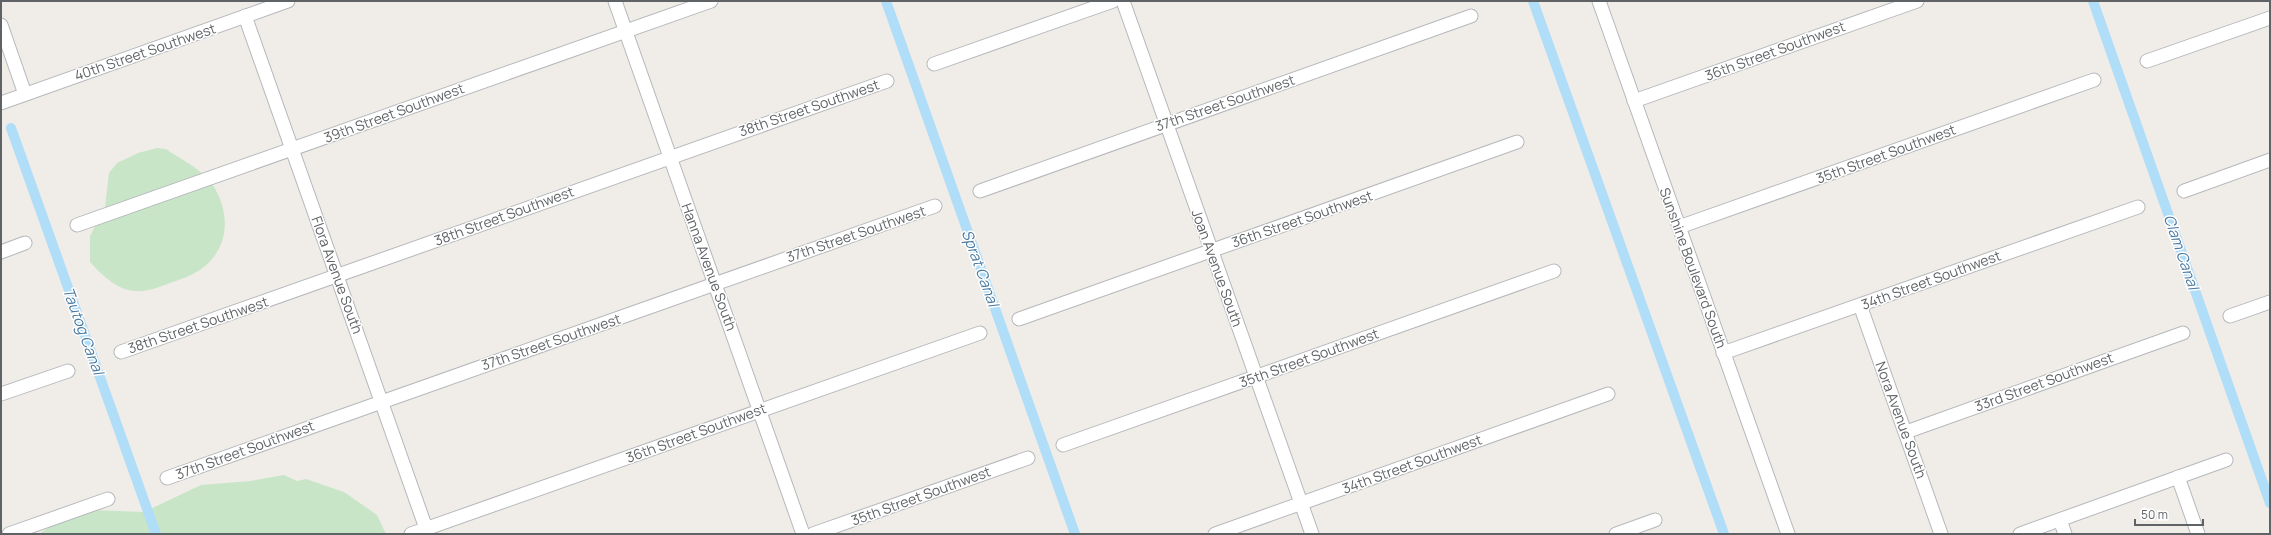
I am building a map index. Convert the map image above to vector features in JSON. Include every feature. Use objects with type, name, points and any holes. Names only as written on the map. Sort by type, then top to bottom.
[{"type":"street","name":"40th Street Southwest","points":[[1,102],[288,1]]},
{"type":"street","name":"Hanna Avenue South","points":[[615,1],[803,534]]},
{"type":"street","name":"39th Street Southwest","points":[[77,225],[711,1]]},
{"type":"street","points":[[934,64],[1113,1]]},
{"type":"street","name":"Joan Avenue South","points":[[1123,1],[1312,534]]},
{"type":"street","name":"Sunshine Boulevard South","points":[[1599,1],[1788,534]]},
{"type":"street","name":"36th Street Southwest","points":[[1634,101],[1917,1]]},
{"type":"street","name":"Flora Avenue South","points":[[245,16],[427,531]]},
{"type":"street","name":"37th Street Southwest","points":[[980,191],[1471,16]]},
{"type":"street","points":[[2147,61],[2270,18]]},
{"type":"street","points":[[1,25],[25,94]]},
{"type":"street","name":"35th Street Southwest","points":[[1679,227],[2094,80]]},
{"type":"street","name":"38th Street Southwest","points":[[121,352],[887,81]]},
{"type":"street","name":"36th Street Southwest","points":[[1019,319],[1518,142]]},
{"type":"street","points":[[2184,191],[2270,160]]},
{"type":"street","name":"37th Street Southwest","points":[[166,478],[935,206]]},
{"type":"street","name":"34th Street Southwest","points":[[1723,354],[2138,207]]},
{"type":"street","points":[[1,252],[25,243]]},
{"type":"street","name":"35th Street Southwest","points":[[1063,445],[1554,272]]},
{"type":"street","points":[[2230,316],[2270,302]]},
{"type":"street","name":"Nora Avenue South","points":[[1860,305],[1942,534]]},
{"type":"street","name":"36th Street Southwest","points":[[411,534],[427,531],[760,410],[980,333]]},
{"type":"street","name":"33rd Street Southwest","points":[[1906,432],[2183,333]]},
{"type":"street","points":[[1,394],[68,371]]},
{"type":"street","name":"34th Street Southwest","points":[[1215,534],[1608,394]]},
{"type":"street","name":"35th Street Southwest","points":[[813,534],[1028,458]]},
{"type":"street","points":[[2020,534],[2226,460]]},
{"type":"street","points":[[2178,477],[2198,534]]},
{"type":"street","points":[[9,534],[108,499]]},
{"type":"street","points":[[1616,534],[1655,520]]},
{"type":"street","points":[[2060,520],[2065,534]]},
{"type":"green space","points":[[157,148],[166,149],[208,179],[223,208],[225,229],[218,250],[208,264],[203,268],[193,274],[158,288],[140,291],[128,290],[110,281],[90,262],[90,236],[105,207],[109,173],[117,163],[138,153]]},
{"type":"green space","points":[[284,475],[297,481],[306,479],[344,492],[377,515],[386,534],[39,534],[58,521],[94,510],[144,512],[201,485],[250,481]]},
{"type":"waterway","name":"Sprat Canal","points":[[886,1],[1075,534]]},
{"type":"waterway","points":[[1533,1],[1724,534]]},
{"type":"waterway","name":"Clam Canal","points":[[2093,1],[2270,503]]},
{"type":"waterway","name":"Tautog Canal","points":[[11,128],[156,534]]}]
